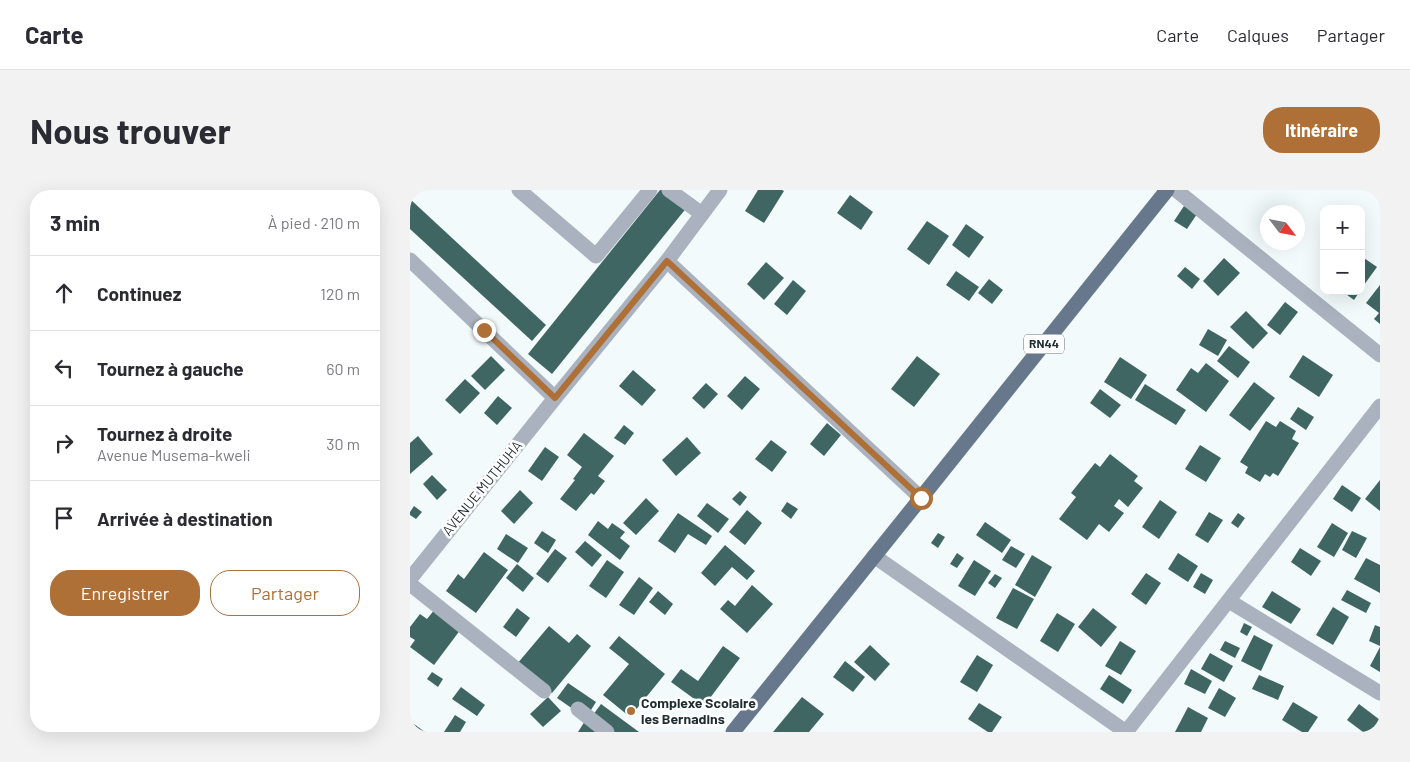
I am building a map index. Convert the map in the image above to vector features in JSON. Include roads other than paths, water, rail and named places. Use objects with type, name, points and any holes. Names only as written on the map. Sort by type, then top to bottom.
[{"type":"main road","name":"RN44","points":[[733,732],[1167,190]]},
{"type":"street","points":[[519,190],[596,256],[650,190]]},
{"type":"street","points":[[669,190],[702,214]]},
{"type":"street","name":"AVENUE MUTHUHA","points":[[410,579],[667,261],[720,190]]},
{"type":"street","points":[[1176,190],[1380,355]]},
{"type":"street","points":[[667,261],[921,498]]},
{"type":"street","points":[[411,263],[555,398]]},
{"type":"street","points":[[874,556],[1126,732],[1380,406]]},
{"type":"street","points":[[410,584],[544,691]]},
{"type":"street","points":[[1229,600],[1380,693]]},
{"type":"street","points":[[578,709],[607,732]]},
{"type":"place","name":"Complexe Scolaire les Bernadins","points":[[631,711]]}]
